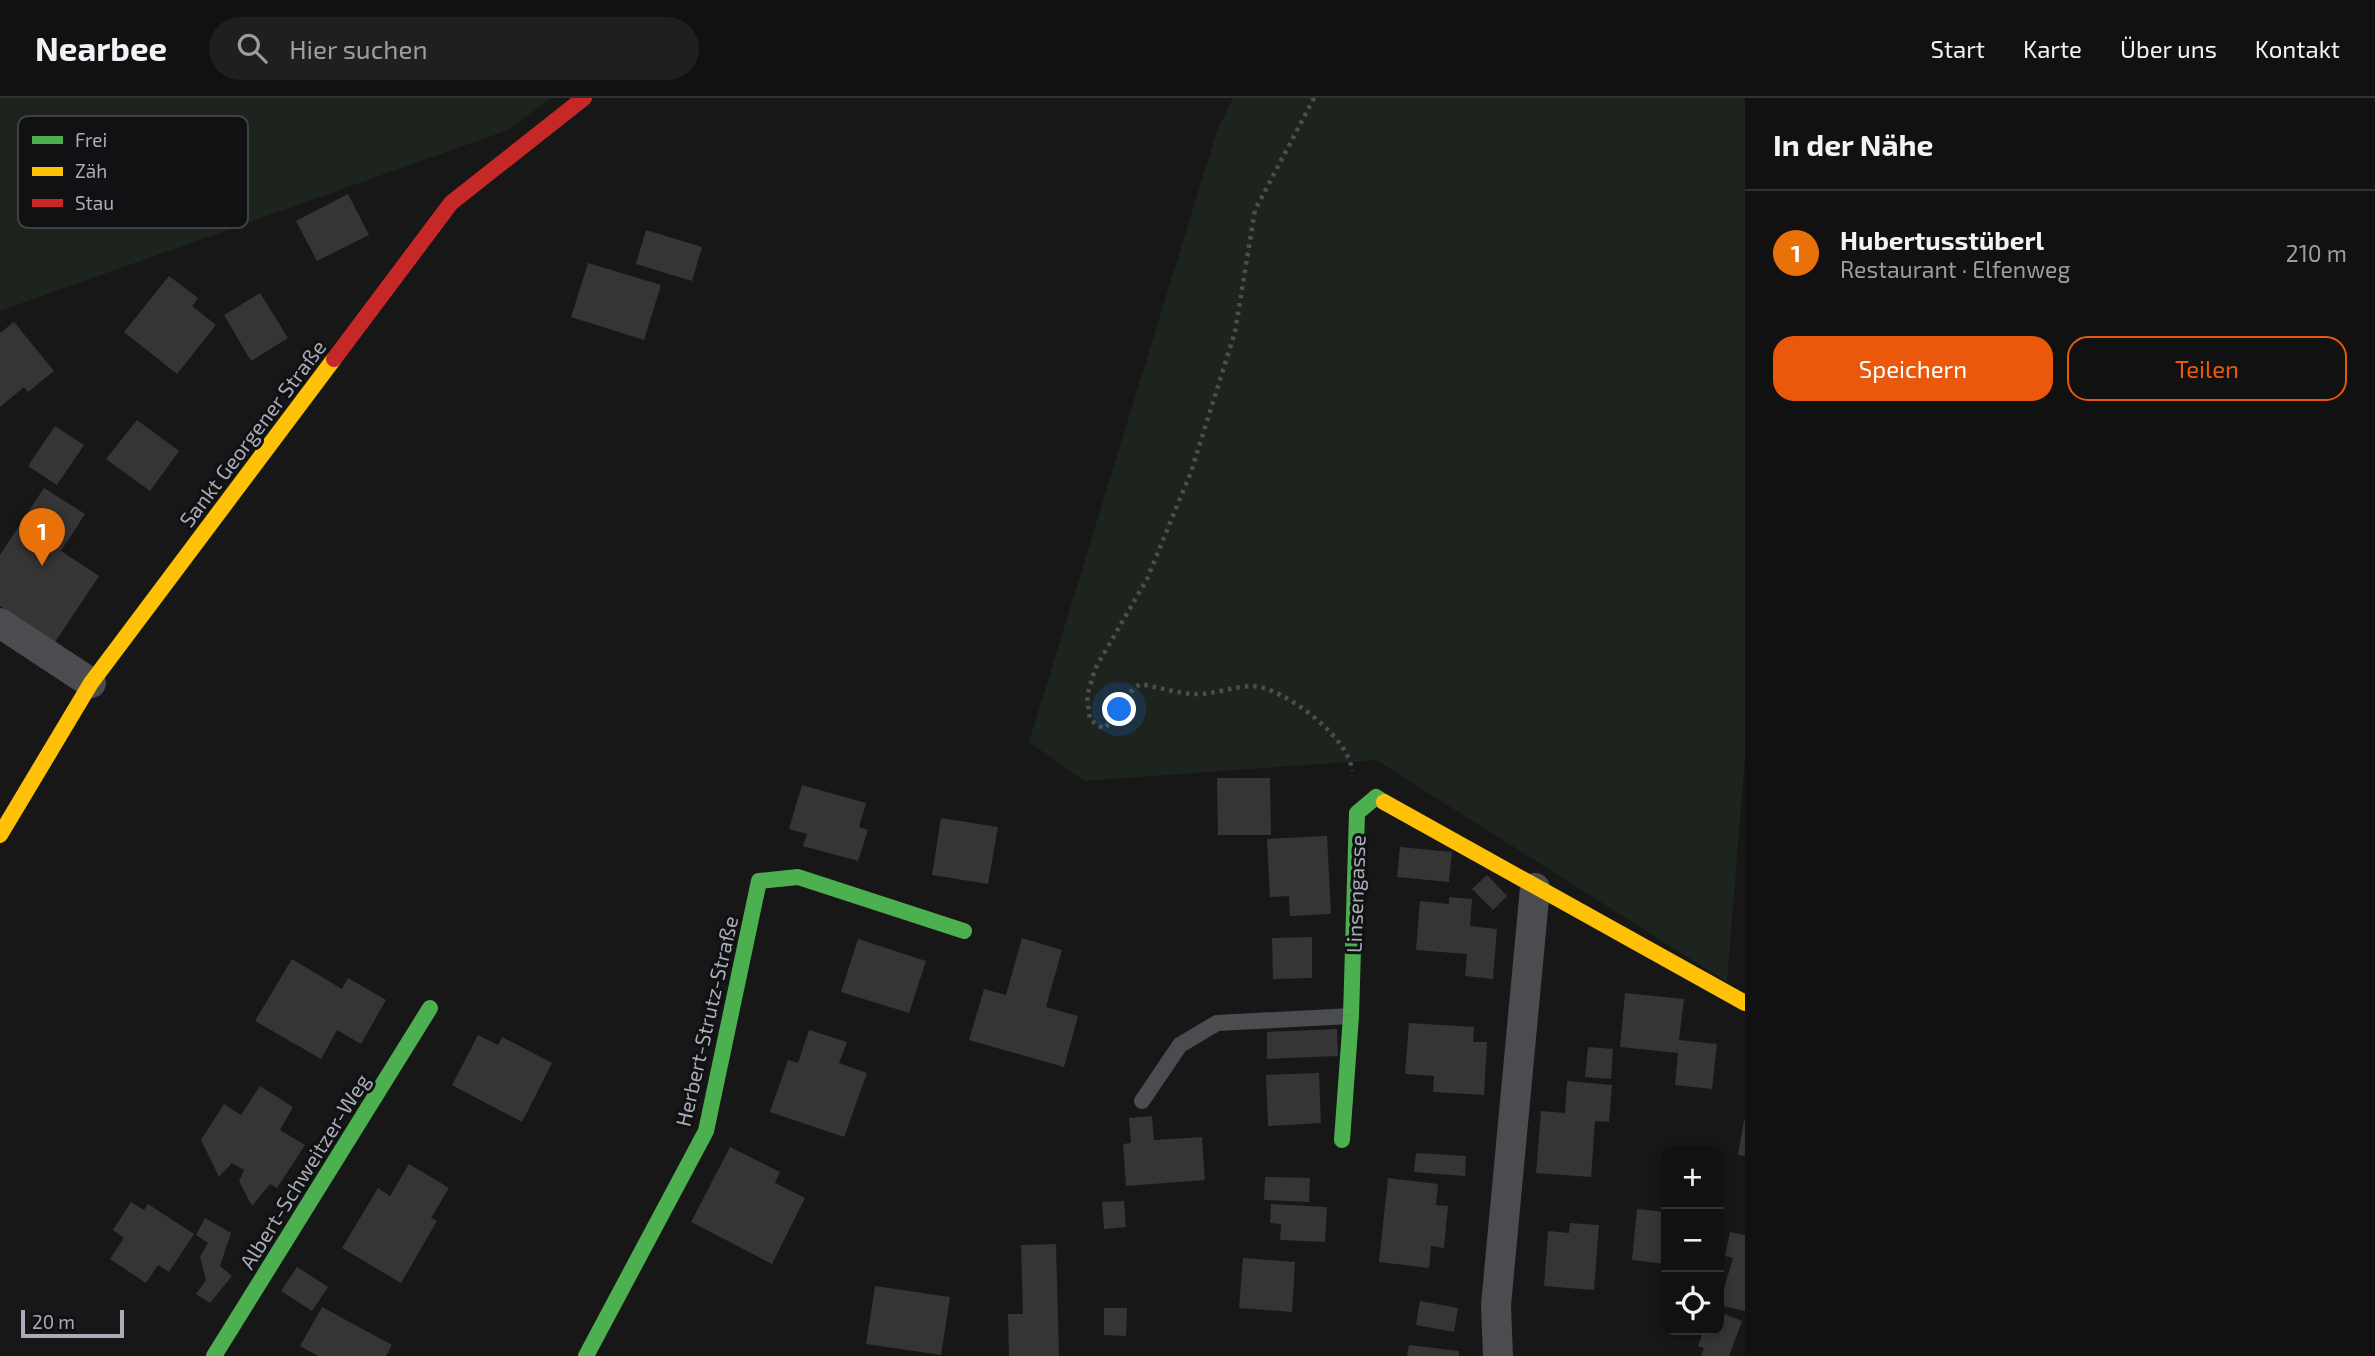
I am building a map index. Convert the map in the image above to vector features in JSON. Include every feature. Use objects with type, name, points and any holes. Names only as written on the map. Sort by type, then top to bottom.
[{"type":"street","name":"Sankt Georgener Straße","points":[[0,835],[91,683],[451,203],[584,98]]},
{"type":"street","points":[[0,622],[91,683]]},
{"type":"street","points":[[1376,797],[1745,1003]]},
{"type":"street","name":"Linsengasse","points":[[1342,1140],[1351,1016],[1357,813],[1376,797]]},
{"type":"street","name":"Herbert-Strutz-Straße","points":[[586,1356],[706,1131],[758,881],[798,877],[964,932]]},
{"type":"street","points":[[1498,1356],[1496,1305],[1535,888]]},
{"type":"street","name":"Albert-Schweitzer-Weg","points":[[214,1356],[430,1008]]},
{"type":"lane","points":[[1142,1101],[1180,1045],[1216,1023],[1351,1016]]},
{"type":"path","points":[[1314,98],[1255,210],[1235,332],[1191,472],[1147,579],[1095,669],[1087,696],[1090,720],[1104,729],[1114,719],[1125,695],[1140,684],[1195,694],[1255,686],[1289,698],[1331,732],[1351,762],[1352,773],[1376,797]]},
{"type":"shaded area","points":[[0,98],[551,98],[508,130],[248,223],[248,116],[18,116],[18,228],[233,228],[0,311]]},
{"type":"shaded area","points":[[1233,98],[1745,98],[1745,757],[1727,982],[1376,760],[1084,781],[1029,742],[1217,131]]},
{"type":"building","points":[[348,194],[369,235],[317,261],[296,221]]},
{"type":"building","points":[[646,230],[702,247],[692,281],[636,264]]},
{"type":"building","points":[[588,263],[661,285],[644,340],[571,317]]},
{"type":"building","points":[[169,276],[198,298],[192,306],[216,325],[177,374],[124,332]]},
{"type":"building","points":[[260,293],[288,338],[251,361],[224,315]]},
{"type":"building","points":[[14,322],[54,371],[28,392],[24,387],[0,407],[0,333]]},
{"type":"building","points":[[137,420],[179,451],[150,491],[106,459]]},
{"type":"building","points":[[55,426],[84,445],[57,485],[28,466]]},
{"type":"building","points":[[44,488],[85,514],[61,551],[99,576],[55,642],[0,606],[0,555]]},
{"type":"building","points":[[1217,778],[1270,778],[1271,835],[1218,835]]},
{"type":"building","points":[[802,785],[866,803],[859,827],[868,830],[858,861],[803,846],[807,834],[789,829]]},
{"type":"building","points":[[941,818],[998,827],[988,884],[932,875]]},
{"type":"building","points":[[1327,836],[1331,914],[1290,916],[1289,896],[1270,897],[1267,839]]},
{"type":"building","points":[[1400,847],[1452,852],[1449,882],[1397,877]]},
{"type":"building","points":[[1487,875],[1507,896],[1493,910],[1472,889]]},
{"type":"building","points":[[1449,897],[1472,899],[1470,926],[1497,929],[1493,979],[1465,976],[1467,954],[1416,950],[1420,901],[1449,904]]},
{"type":"building","points":[[1312,937],[1312,978],[1273,979],[1272,938]]},
{"type":"building","points":[[1022,938],[1062,950],[1046,1007],[1078,1016],[1064,1067],[969,1040],[984,989],[1006,995]]},
{"type":"building","points":[[858,939],[926,961],[909,1013],[841,992]]},
{"type":"building","points":[[292,959],[342,989],[348,978],[386,1000],[361,1044],[337,1030],[321,1059],[255,1021]]},
{"type":"building","points":[[1625,993],[1684,999],[1679,1040],[1717,1044],[1712,1089],[1675,1085],[1678,1053],[1620,1047]]},
{"type":"building","points":[[1409,1023],[1474,1027],[1473,1042],[1487,1042],[1484,1095],[1433,1092],[1434,1076],[1405,1074]]},
{"type":"building","points":[[1337,1029],[1338,1056],[1267,1059],[1267,1032]]},
{"type":"building","points":[[809,1030],[847,1042],[839,1063],[867,1073],[844,1137],[770,1112],[788,1060],[798,1063]]},
{"type":"building","points":[[478,1035],[498,1045],[502,1037],[552,1063],[522,1122],[452,1085]]},
{"type":"building","points":[[1588,1047],[1613,1049],[1611,1079],[1585,1077]]},
{"type":"building","points":[[1319,1073],[1321,1123],[1268,1126],[1266,1075]]},
{"type":"building","points":[[1567,1081],[1612,1085],[1609,1122],[1595,1121],[1591,1177],[1536,1173],[1541,1111],[1565,1113]]},
{"type":"building","points":[[260,1086],[293,1107],[280,1130],[305,1145],[277,1188],[270,1184],[252,1206],[239,1181],[244,1170],[232,1163],[219,1177],[201,1140],[224,1104],[241,1115]]},
{"type":"building","points":[[1152,1116],[1154,1140],[1202,1137],[1205,1180],[1126,1186],[1123,1144],[1131,1143],[1129,1118]]},
{"type":"building","points":[[1745,1121],[1745,1156],[1738,1155]]},
{"type":"building","points":[[730,1147],[780,1172],[775,1183],[805,1198],[772,1264],[691,1222]]},
{"type":"building","points":[[1416,1153],[1466,1156],[1465,1176],[1414,1172]]},
{"type":"building","points":[[409,1164],[449,1188],[431,1218],[437,1221],[401,1283],[342,1248],[378,1188],[390,1196]]},
{"type":"building","points":[[1265,1177],[1310,1178],[1309,1202],[1264,1200]]},
{"type":"building","points":[[1388,1178],[1438,1184],[1436,1205],[1448,1206],[1444,1248],[1431,1246],[1429,1268],[1379,1262]]},
{"type":"building","points":[[1124,1201],[1126,1227],[1104,1229],[1102,1202]]},
{"type":"building","points":[[131,1202],[144,1210],[148,1204],[194,1234],[169,1272],[158,1265],[146,1283],[110,1259],[124,1238],[113,1230]]},
{"type":"building","points":[[1271,1204],[1327,1207],[1325,1242],[1280,1240],[1281,1224],[1270,1223]]},
{"type":"building","points":[[1637,1209],[1661,1211],[1661,1263],[1632,1260]]},
{"type":"building","points":[[205,1218],[231,1233],[220,1266],[232,1276],[210,1303],[196,1294],[206,1280],[200,1257],[208,1243],[196,1235]]},
{"type":"building","points":[[1570,1223],[1599,1225],[1594,1290],[1544,1286],[1548,1231],[1569,1233]]},
{"type":"building","points":[[1730,1232],[1745,1235],[1745,1311],[1724,1306],[1724,1288],[1733,1258],[1725,1256]]},
{"type":"building","points":[[1056,1244],[1059,1356],[1009,1356],[1008,1314],[1023,1314],[1021,1245]]},
{"type":"building","points":[[1243,1258],[1295,1262],[1292,1312],[1239,1308]]},
{"type":"building","points":[[297,1267],[328,1287],[312,1311],[281,1291]]},
{"type":"building","points":[[875,1286],[950,1297],[941,1355],[866,1344]]},
{"type":"building","points":[[1420,1301],[1458,1308],[1454,1332],[1416,1325]]},
{"type":"building","points":[[322,1307],[392,1345],[386,1356],[318,1356],[300,1346]]},
{"type":"building","points":[[1104,1308],[1127,1308],[1126,1336],[1104,1335]]},
{"type":"building","points":[[1724,1314],[1742,1321],[1729,1356],[1701,1356],[1704,1348],[1698,1346],[1702,1335],[1724,1335]]},
{"type":"building","points":[[1409,1345],[1459,1351],[1459,1356],[1407,1356]]},
{"type":"traffic: fast","points":[[1342,1140],[1351,1016],[1357,813],[1376,797],[1384,802]]},
{"type":"traffic: fast","points":[[586,1356],[706,1131],[759,881],[798,877],[964,931]]},
{"type":"traffic: fast","points":[[214,1356],[430,1008]]},
{"type":"traffic: slow","points":[[0,835],[91,683],[334,359]]},
{"type":"traffic: slow","points":[[1384,802],[1745,1003]]},
{"type":"traffic: jam","points":[[334,359],[451,203],[584,98]]},
{"type":"place","name":"Hubertusstüberl","points":[[42,566]]}]
